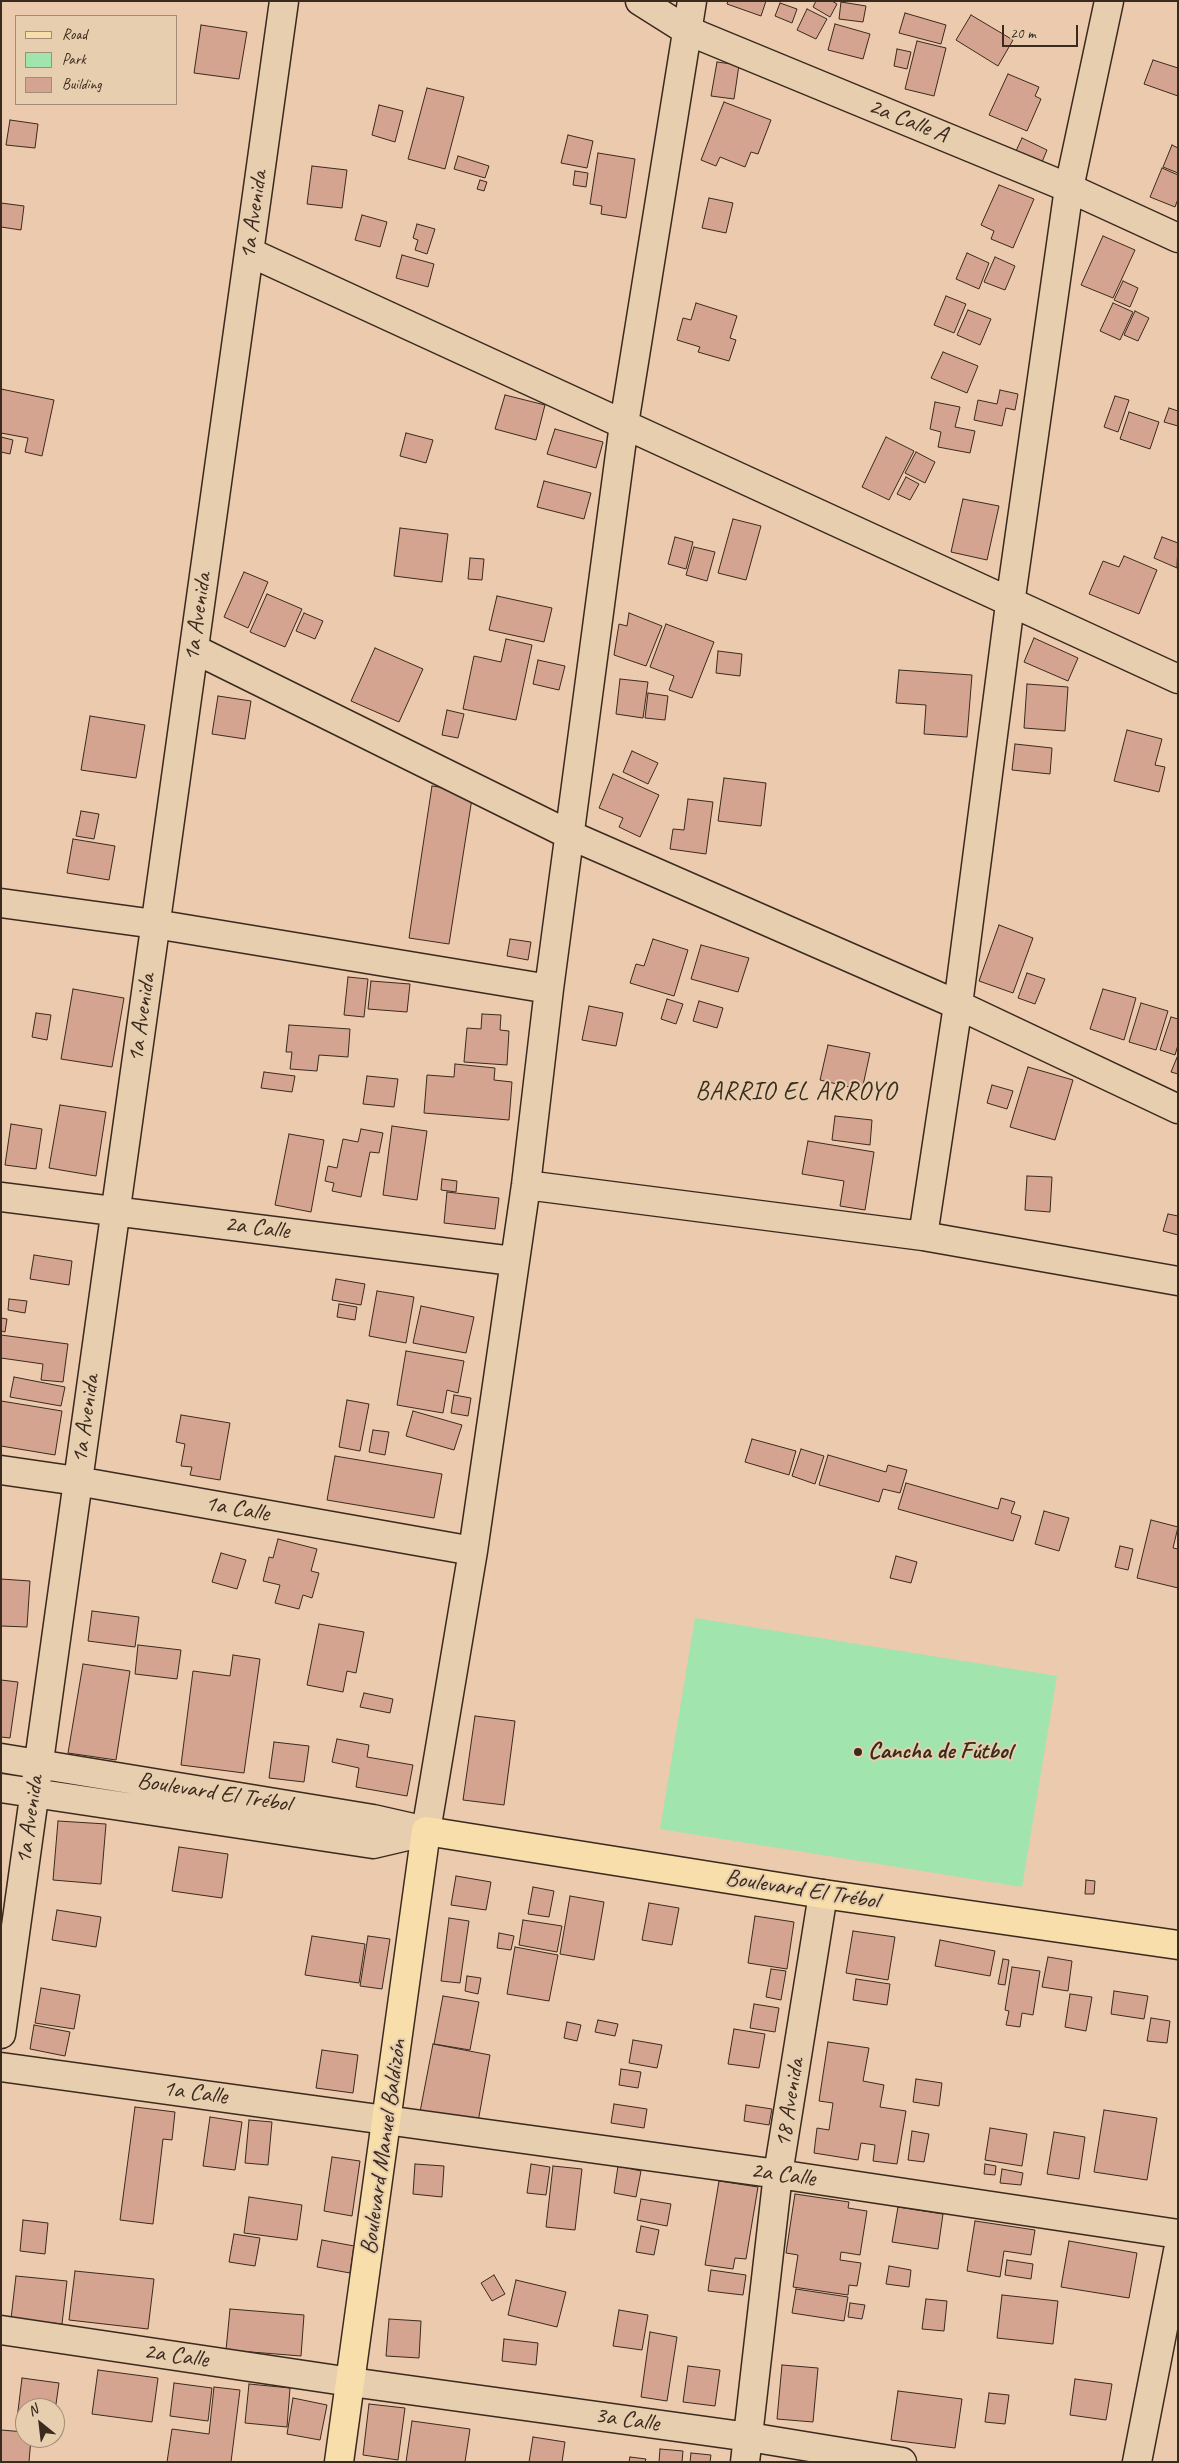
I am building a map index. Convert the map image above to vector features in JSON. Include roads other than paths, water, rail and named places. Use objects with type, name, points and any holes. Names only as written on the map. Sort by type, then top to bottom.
[{"type":"main road","name":"Boulevard El Trébol","points":[[426,1831],[823,1894],[1178,1945]]},
{"type":"main road","name":"Boulevard Manuel Baldizón","points":[[340,2462],[426,1831]]},
{"type":"street","name":"1a Avenida","points":[[1,2034],[284,1]]},
{"type":"street","name":"2a Calle A","points":[[640,1],[686,30],[1069,188],[1178,238]]},
{"type":"street","points":[[426,1831],[473,1551],[513,1261],[526,1184],[549,989],[624,424],[692,1]]},
{"type":"street","points":[[923,1236],[958,1005],[1010,604],[1069,188],[1108,1]]},
{"type":"street","points":[[249,252],[1010,604],[1178,679]]},
{"type":"street","points":[[194,649],[570,834],[958,1005],[1178,1109]]},
{"type":"street","points":[[1,903],[155,924],[549,989]]},
{"type":"street","points":[[526,1184],[923,1236],[1178,1282]]},
{"type":"street","name":"2a Calle","points":[[1,1197],[513,1261]]},
{"type":"street","name":"1a Calle","points":[[1,1470],[78,1481],[473,1551]]},
{"type":"street","name":"Boulevard El Trébol","points":[[1,1758],[373,1819],[426,1831]]},
{"type":"street","name":"Boulevard El Trébol","points":[[1,1788],[373,1844],[426,1831]]},
{"type":"street","name":"18 Avenida","points":[[747,2450],[778,2174],[823,1894]]},
{"type":"street","name":"1a Calle","points":[[1,2067],[388,2119]]},
{"type":"street","name":"2a Calle","points":[[388,2119],[778,2174],[1178,2234]]},
{"type":"street","points":[[1137,2462],[1178,2251]]},
{"type":"street","name":"2a Calle","points":[[1,2330],[351,2382]]},
{"type":"street","name":"3a Calle","points":[[351,2382],[747,2450],[902,2462]]},
{"type":"place","name":"Cancha de Fútbol","points":[[858,1752]]},
{"type":"district","name":"BARRIO EL ARROYO","points":[[796,1092]]}]
